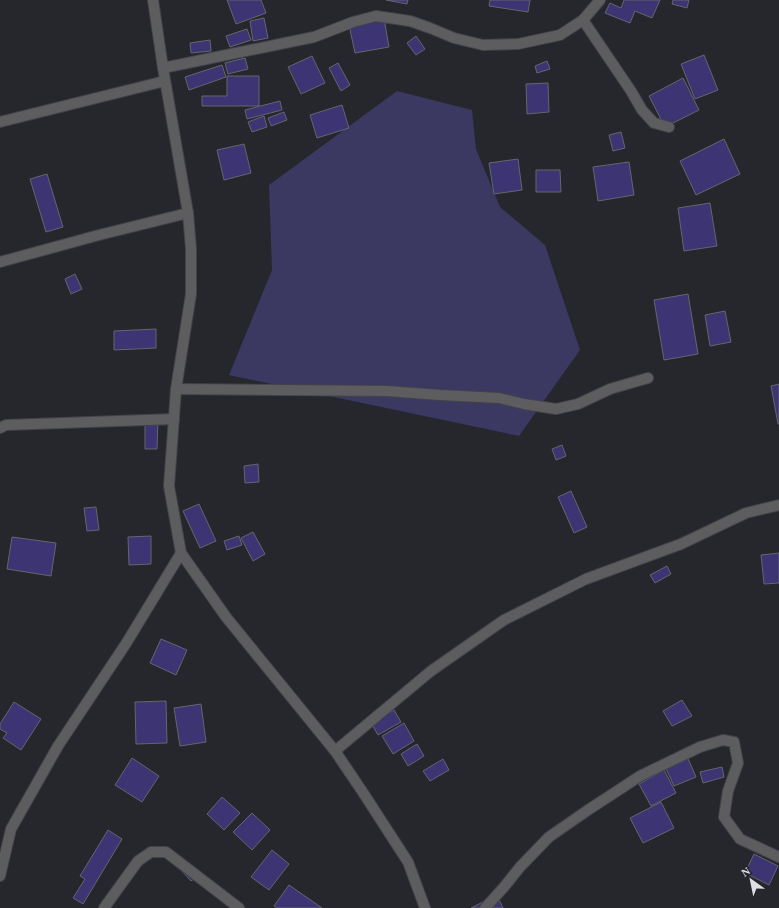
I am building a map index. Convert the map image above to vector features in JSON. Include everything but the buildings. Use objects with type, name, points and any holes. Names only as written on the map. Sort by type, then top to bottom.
[{"type":"street","points":[[153,0],[165,81],[188,213],[191,249],[191,294],[176,389],[169,486],[181,553],[226,617],[335,751],[408,862],[425,908]]},
{"type":"street","points":[[163,68],[314,37],[353,22],[376,16],[410,21],[454,38],[484,45],[518,44],[560,35],[583,20],[600,0]]},
{"type":"street","points":[[583,20],[631,91],[642,110],[654,123],[669,127]]},
{"type":"street","points":[[0,122],[165,81]]},
{"type":"street","points":[[0,262],[91,237],[188,213]]},
{"type":"street","points":[[176,389],[387,391],[499,398],[556,409],[578,404],[610,389],[648,378]]},
{"type":"street","points":[[0,428],[6,425],[174,419]]},
{"type":"street","points":[[335,751],[431,671],[504,620],[586,579],[681,544],[746,513],[779,505]]},
{"type":"street","points":[[0,876],[11,829],[58,746],[127,642],[181,553]]},
{"type":"street","points":[[485,908],[520,867],[549,837],[640,776],[700,747],[723,740],[734,742],[738,762],[728,791],[724,817],[740,839],[779,857]]},
{"type":"street","points":[[104,908],[138,861],[151,852],[166,852],[238,908]]},
{"type":"shaded area","points":[[397,91],[472,110],[476,149],[500,207],[545,245],[580,350],[519,436],[229,375],[272,270],[269,185]]}]
